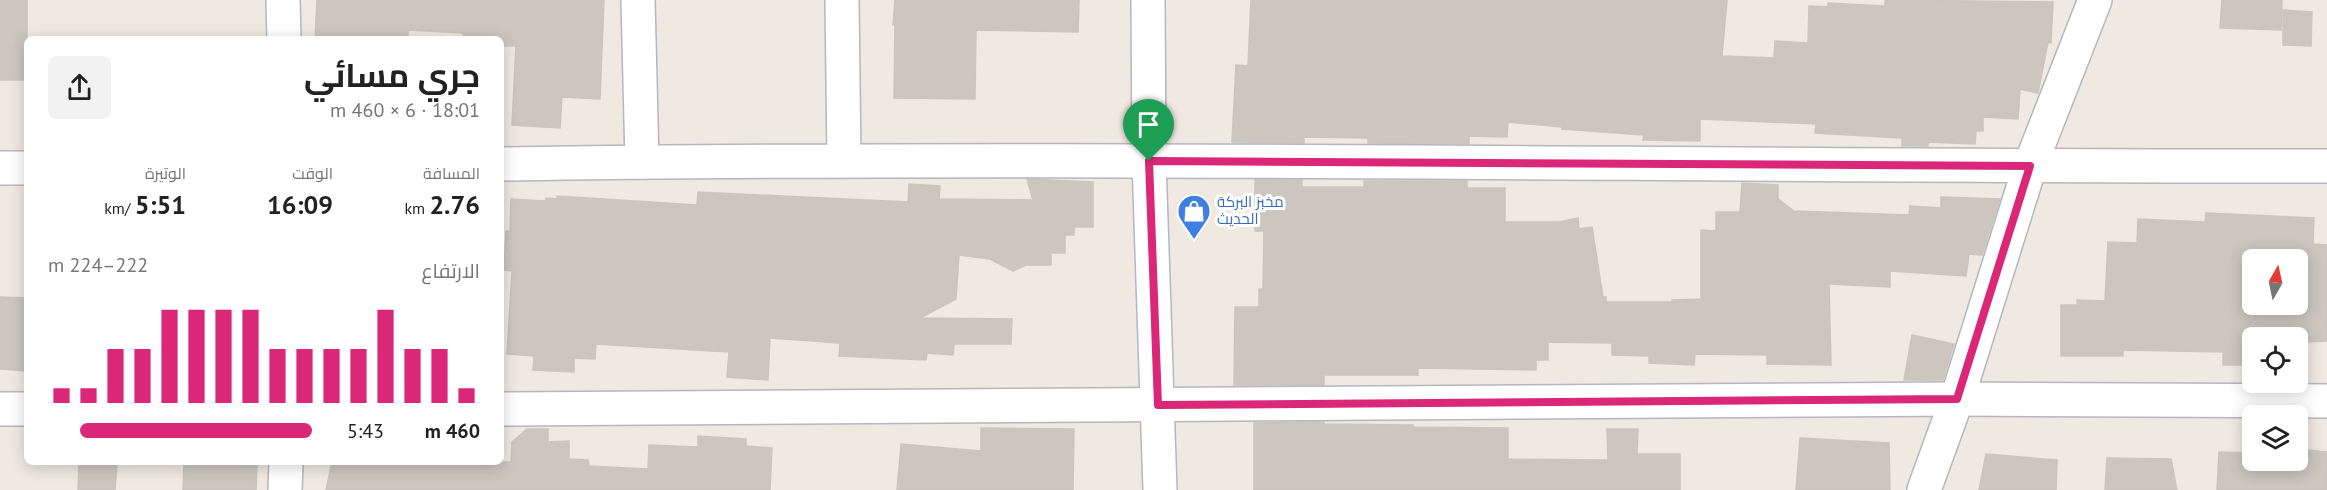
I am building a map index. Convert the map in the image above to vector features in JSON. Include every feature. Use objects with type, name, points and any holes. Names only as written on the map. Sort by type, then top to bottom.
[{"type":"street","points":[[283,0],[284,36]]},
{"type":"street","points":[[638,0],[642,162]]},
{"type":"street","points":[[842,0],[844,160]]},
{"type":"street","points":[[1148,0],[1149,161],[1160,490]]},
{"type":"street","points":[[1924,490],[1957,399],[2030,166],[2095,0]]},
{"type":"street","points":[[504,164],[844,160],[2327,166]]},
{"type":"street","points":[[0,168],[24,168]]},
{"type":"street","points":[[504,409],[1957,399],[2327,401]]},
{"type":"street","points":[[0,409],[24,409]]},
{"type":"street","points":[[285,490],[286,465]]},
{"type":"building","points":[[0,0],[27,0],[24,80],[0,80]]},
{"type":"building","points":[[317,0],[604,0],[600,99],[562,97],[560,128],[512,125],[516,46],[504,46],[504,36],[463,36],[463,33],[408,30],[408,36],[315,36]]},
{"type":"building","points":[[895,0],[1079,0],[1078,32],[976,30],[975,99],[894,98]]},
{"type":"building","points":[[1251,0],[1727,0],[1722,56],[1774,58],[1775,41],[1808,43],[1809,6],[1828,7],[1828,3],[1885,6],[1885,0],[2053,2],[2051,43],[2048,42],[2038,93],[2020,89],[2018,119],[1983,117],[1983,131],[1976,131],[1975,144],[1928,142],[1928,146],[1902,146],[1902,138],[1815,133],[1816,124],[1700,119],[1700,141],[1643,140],[1644,135],[1562,129],[1562,127],[1508,122],[1507,137],[1469,136],[1469,144],[1368,143],[1368,138],[1304,137],[1304,143],[1232,142],[1236,65],[1248,66]]},
{"type":"building","points":[[2222,0],[2282,0],[2281,30],[2220,28]]},
{"type":"building","points":[[2283,10],[2312,12],[2311,46],[2283,45]]},
{"type":"building","points":[[1027,179],[1093,182],[1093,227],[1074,227],[1074,235],[1065,235],[1065,253],[1051,253],[1051,265],[1026,265],[1013,271],[990,259],[959,255],[956,299],[920,318],[1012,319],[1011,344],[954,344],[953,355],[927,353],[926,360],[839,356],[840,343],[770,338],[768,380],[727,377],[729,352],[596,344],[595,359],[574,358],[574,372],[533,370],[534,356],[507,354],[512,271],[504,270],[506,231],[510,231],[511,199],[545,201],[546,198],[557,199],[557,196],[697,205],[698,192],[908,202],[909,184],[940,186],[939,199],[1033,200]]},
{"type":"building","points":[[1255,180],[1302,180],[1302,187],[1364,187],[1364,181],[1467,181],[1467,188],[1505,188],[1505,222],[1559,222],[1578,218],[1579,229],[1592,227],[1603,297],[1606,297],[1606,302],[1672,302],[1672,300],[1701,299],[1701,230],[1716,231],[1716,212],[1740,212],[1742,183],[1778,185],[1778,199],[1794,211],[1909,215],[1910,206],[1941,208],[1941,197],[2000,199],[1982,255],[1969,254],[1966,276],[1890,271],[1890,287],[1829,284],[1831,365],[1767,364],[1767,355],[1695,354],[1694,365],[1649,363],[1649,356],[1612,355],[1612,343],[1548,342],[1548,360],[1536,360],[1536,370],[1418,368],[1418,375],[1324,375],[1324,385],[1234,385],[1235,307],[1259,307],[1259,289],[1263,289],[1264,231],[1255,231]]},
{"type":"building","points":[[2206,213],[2314,218],[2313,244],[2327,245],[2327,341],[2308,342],[2308,327],[2242,327],[2242,365],[2223,365],[2223,352],[2123,350],[2123,356],[2061,356],[2061,305],[2077,305],[2077,300],[2105,301],[2108,242],[2137,243],[2138,219],[2205,222]]},
{"type":"building","points":[[0,297],[24,298],[24,371],[0,369]]},
{"type":"building","points":[[1912,335],[1954,344],[1943,380],[1904,380]]},
{"type":"building","points":[[1324,422],[1324,424],[1413,425],[1413,427],[1508,428],[1508,459],[1608,460],[1607,429],[1638,429],[1637,454],[1680,454],[1680,490],[1254,490],[1254,423]]},
{"type":"building","points":[[981,428],[1074,429],[1073,490],[897,490],[901,444],[981,451]]},
{"type":"building","points":[[527,429],[548,429],[548,442],[569,441],[569,459],[588,460],[589,466],[648,469],[649,445],[698,447],[698,436],[746,439],[746,446],[772,448],[770,490],[326,490],[331,465],[504,465],[504,462],[511,462],[512,442]]},
{"type":"building","points":[[1800,438],[1889,443],[1890,490],[1796,490]]},
{"type":"building","points":[[2308,450],[2327,452],[2327,490],[2217,490],[2219,452],[2242,453],[2242,471],[2308,471]]},
{"type":"building","points":[[1986,454],[2057,460],[2056,490],[1979,490]]},
{"type":"building","points":[[2107,458],[2171,459],[2177,490],[2105,490]]},
{"type":"building","points":[[79,465],[117,465],[115,490],[78,490]]},
{"type":"building","points":[[184,465],[257,465],[256,490],[183,490]]},
{"type":"place","name":"مخبز البركة الحديث","points":[[1194,240]]},
{"type":"route","points":[[1149,161],[2030,166],[1957,399],[1158,405],[1149,161]]}]
